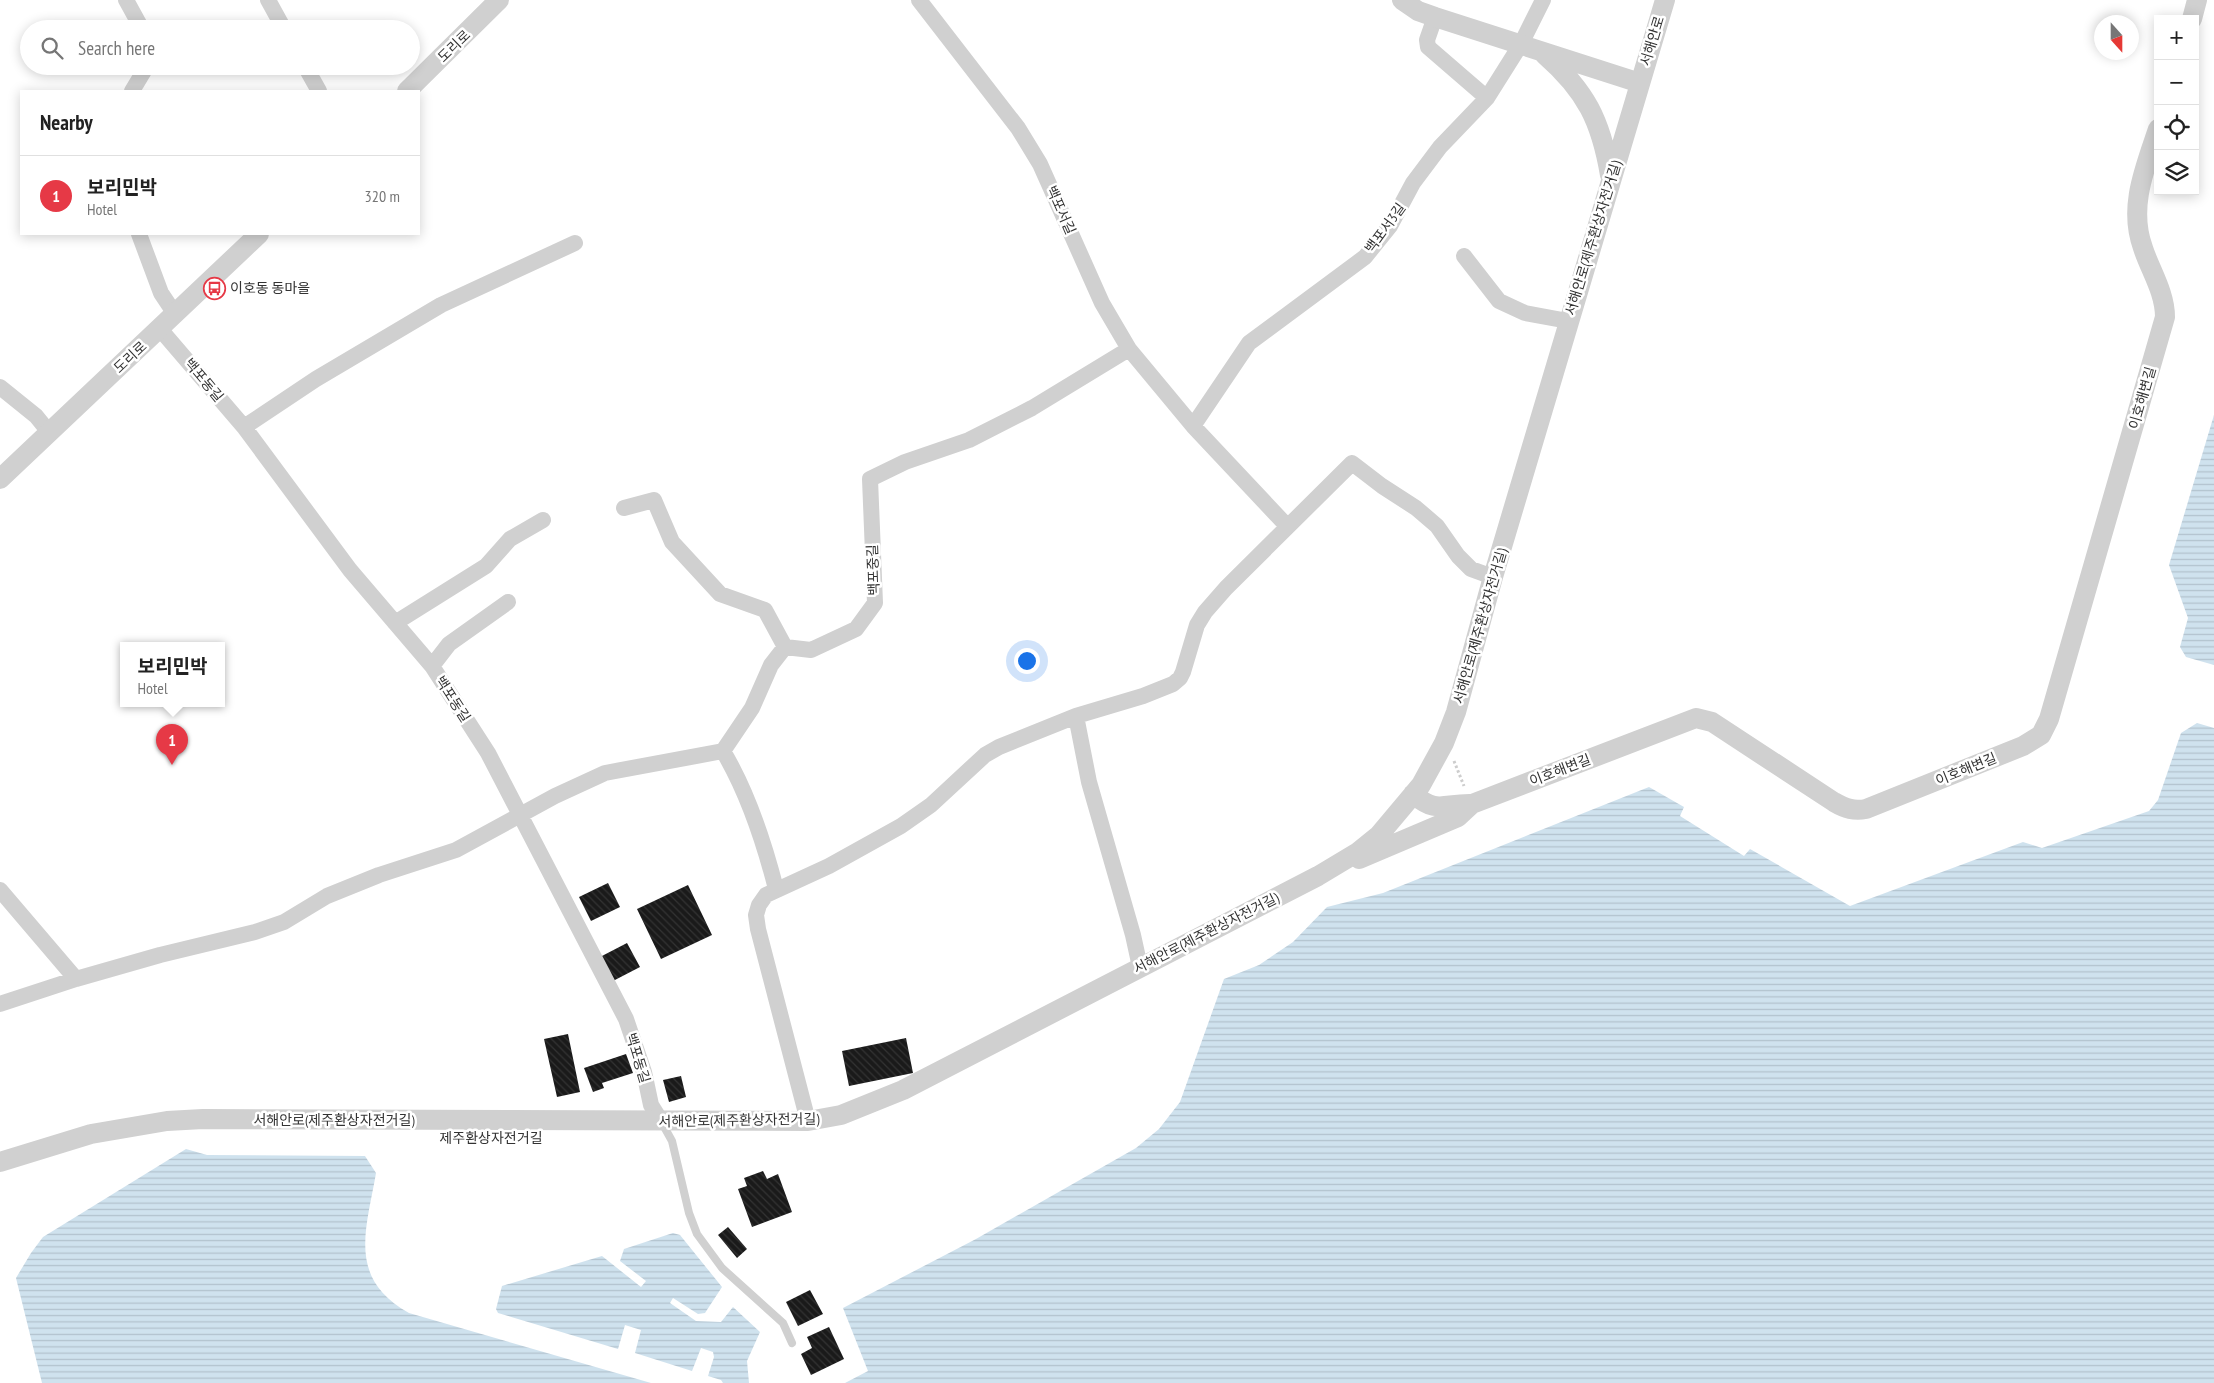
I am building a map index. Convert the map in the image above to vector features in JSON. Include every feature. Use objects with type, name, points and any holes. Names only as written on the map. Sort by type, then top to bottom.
[{"type":"street","points":[[126,0],[137,20]]},
{"type":"street","points":[[268,0],[279,20]]},
{"type":"street","name":"도리로","points":[[408,90],[499,0]]},
{"type":"street","name":"백포서길","points":[[919,0],[1018,128],[1040,164],[1102,303],[1129,349],[1194,426],[1287,526]]},
{"type":"street","points":[[1402,0],[1418,11],[1435,17],[1640,83]]},
{"type":"street","name":"백포서3길","points":[[1194,426],[1249,343],[1365,257],[1390,226],[1413,183],[1440,147],[1487,98],[1529,46],[1543,0]]},
{"type":"street","name":"서해안로","points":[[1640,83],[1665,0]]},
{"type":"street","points":[[2193,15],[2197,0]]},
{"type":"street","points":[[1435,17],[1427,40],[1428,47],[1487,98]]},
{"type":"street","points":[[1529,46],[1563,71],[1586,100],[1601,131],[1611,180]]},
{"type":"street","points":[[133,90],[142,75]]},
{"type":"street","points":[[310,75],[317,90]]},
{"type":"street","name":"서해안로(제주환상자전거길)","points":[[0,1162],[91,1134],[167,1121],[203,1119],[808,1121],[841,1115],[886,1097],[1318,876],[1358,852],[1372,840],[1414,794],[1440,751],[1456,712],[1493,577],[1640,83]]},
{"type":"street","name":"이호해변길","points":[[1318,876],[1458,817],[1472,804],[1696,718],[1712,722],[1849,810],[1866,809],[2023,746],[2041,735],[2049,719],[2164,322],[2165,307],[2142,247],[2136,214],[2142,180],[2154,142]]},
{"type":"street","points":[[139,235],[161,293],[175,314]]},
{"type":"street","name":"도리로","points":[[0,479],[258,235]]},
{"type":"street","points":[[244,427],[316,379],[441,305],[575,243]]},
{"type":"street","points":[[1464,256],[1499,301],[1525,313],[1568,321]]},
{"type":"street","name":"백포동길","points":[[160,328],[244,427],[350,570],[432,666],[488,753],[626,1019],[644,1072],[651,1105],[661,1121]]},
{"type":"street","name":"백포중길","points":[[785,647],[811,650],[856,629],[875,603],[870,479],[905,462],[969,440],[1032,408],[1129,349]]},
{"type":"street","points":[[0,387],[36,416],[49,432]]},
{"type":"street","points":[[808,1121],[758,929],[756,915],[759,905],[766,895],[829,866],[901,826],[932,805],[971,766],[992,751],[1076,716],[1142,696],[1173,684],[1184,672],[1197,625],[1205,612],[1226,588],[1352,462],[1382,486],[1416,508],[1437,526],[1458,556],[1472,569],[1493,577]]},
{"type":"street","points":[[0,1004],[76,979],[254,932],[284,922],[327,896],[379,875],[456,850],[555,796],[615,770],[723,751],[752,708],[771,665],[785,647],[765,610],[720,594],[672,542],[654,500],[624,508]]},
{"type":"street","points":[[395,623],[486,566],[510,539],[543,520]]},
{"type":"street","points":[[432,666],[449,644],[508,602]]},
{"type":"street","points":[[1076,716],[1089,782],[1133,935],[1140,967]]},
{"type":"street","points":[[723,751],[732,766],[751,812],[767,856],[776,889]]},
{"type":"street","points":[[1414,794],[1425,804],[1433,807],[1454,803],[1472,804]]},
{"type":"street","points":[[0,890],[76,979]]},
{"type":"lane","points":[[661,1121],[672,1141],[688,1213],[697,1234],[722,1268],[783,1323],[792,1344]]},
{"type":"water","points":[[2214,415],[2214,665],[2186,657],[2180,647],[2188,618],[2169,565]]},
{"type":"water","points":[[2197,723],[2214,728],[2214,1383],[845,1383],[868,1371],[843,1308],[976,1239],[1136,1148],[1159,1129],[1180,1102],[1224,979],[1259,965],[1293,942],[1327,907],[1383,893],[1649,787],[1684,807],[1680,816],[1744,856],[1750,849],[1850,906],[2023,842],[2042,848],[2149,811],[2158,800],[2181,733]]},
{"type":"water","points":[[186,1149],[207,1155],[365,1156],[376,1173],[368,1214],[366,1252],[369,1269],[376,1285],[389,1299],[409,1313],[651,1383],[42,1383],[16,1278],[31,1253],[43,1237]]},
{"type":"water","points":[[673,1233],[680,1235],[722,1287],[705,1313],[698,1314],[673,1298],[670,1303],[696,1321],[721,1322],[733,1307],[760,1332],[747,1361],[749,1383],[723,1383],[721,1380],[708,1376],[714,1357],[713,1352],[701,1348],[692,1371],[635,1353],[641,1330],[625,1325],[618,1349],[498,1313],[496,1309],[502,1286],[602,1256],[641,1287],[646,1281],[620,1261],[624,1249]]},
{"type":"building","points":[[608,883],[620,907],[591,921],[579,897]]},
{"type":"building","points":[[688,885],[712,935],[661,959],[637,909]]},
{"type":"building","points":[[627,943],[640,967],[613,981],[600,957]]},
{"type":"building","points":[[568,1034],[580,1092],[557,1097],[544,1039]]},
{"type":"building","points":[[906,1038],[913,1073],[849,1086],[842,1051]]},
{"type":"building","points":[[626,1054],[633,1073],[602,1083],[604,1088],[593,1092],[584,1068]]},
{"type":"building","points":[[681,1076],[686,1097],[669,1102],[663,1080]]},
{"type":"building","points":[[763,1171],[767,1179],[778,1174],[792,1212],[752,1227],[738,1189],[747,1186],[744,1178]]},
{"type":"building","points":[[728,1227],[747,1249],[737,1258],[718,1235]]},
{"type":"building","points":[[810,1290],[823,1314],[798,1326],[786,1302]]},
{"type":"building","points":[[829,1327],[844,1359],[811,1375],[801,1354],[812,1348],[807,1337]]},
{"type":"place","name":"이호동 동마을","points":[[214,288]]},
{"type":"place","name":"보리민박","points":[[172,765]]}]
